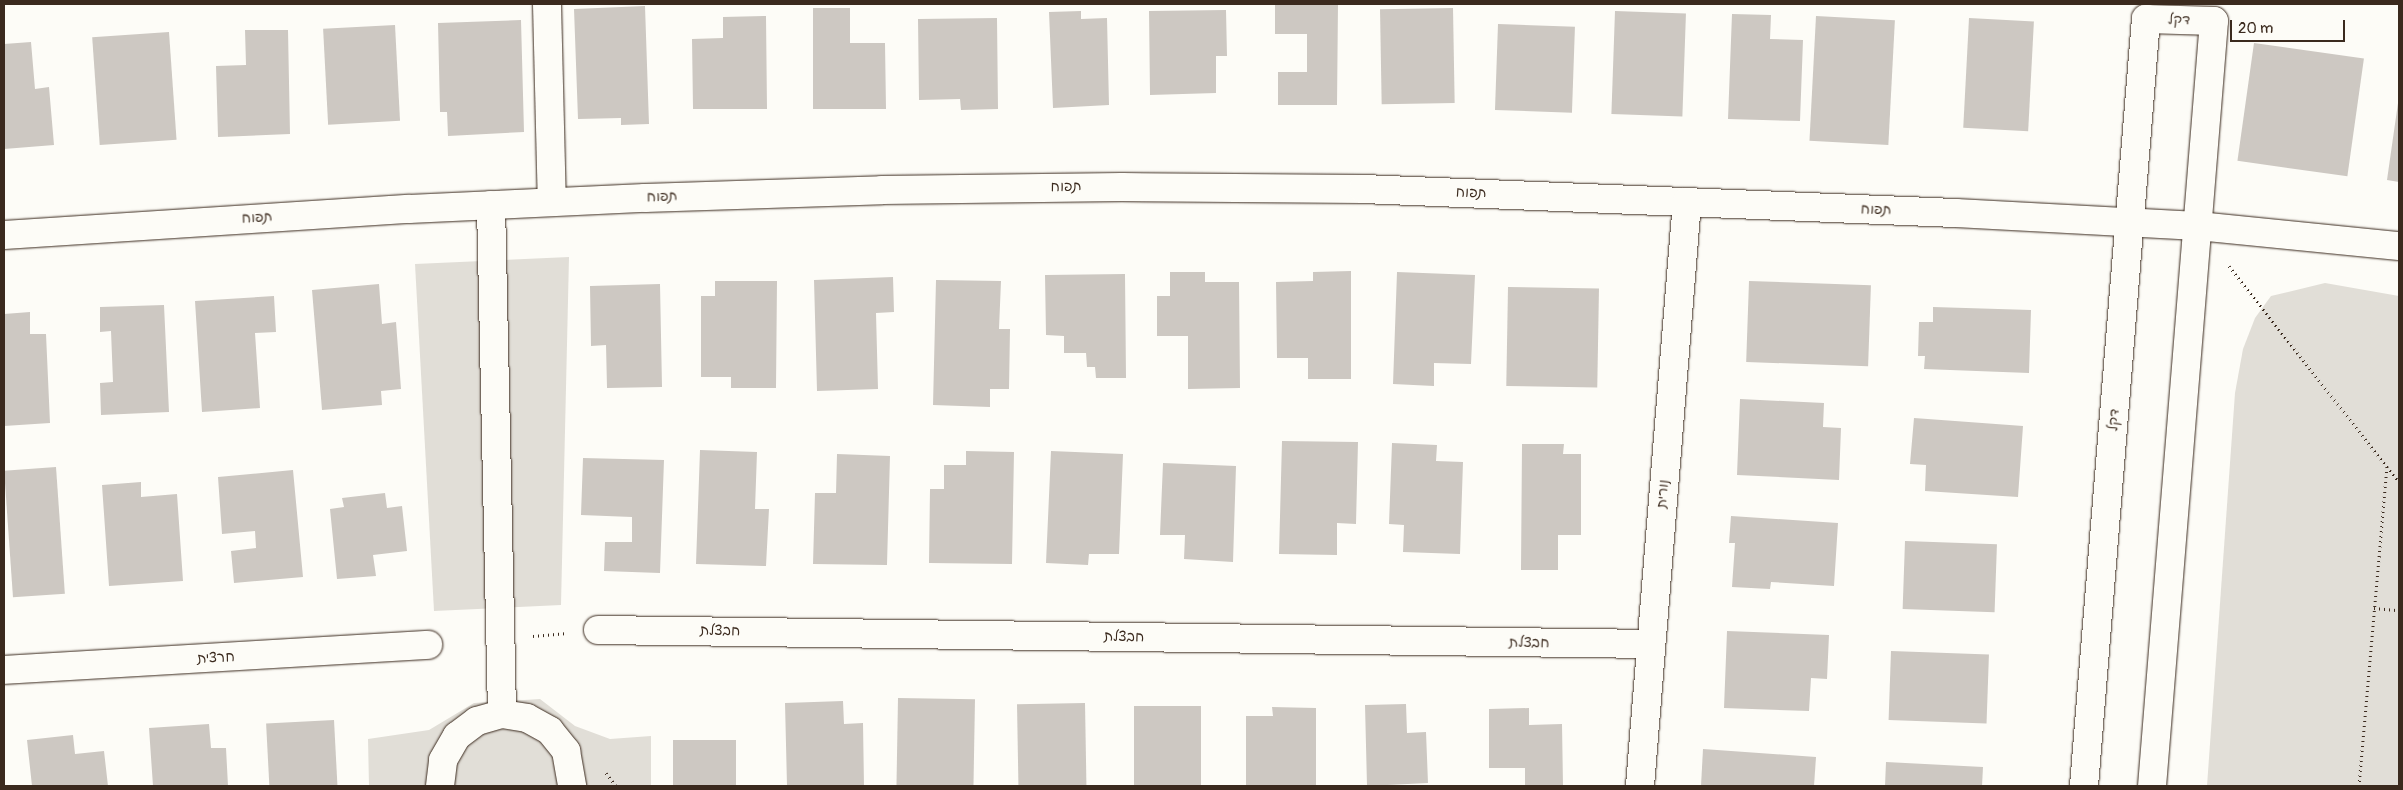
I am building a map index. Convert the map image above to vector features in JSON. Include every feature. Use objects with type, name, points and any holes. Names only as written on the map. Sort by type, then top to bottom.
[{"type":"street","points":[[547,4],[552,202]]},
{"type":"street","name":"דקל","points":[[2084,786],[2146,19],[2214,21],[2152,786]]},
{"type":"street","name":"תפוח","points":[[4,236],[552,202],[882,190],[1122,187],[1363,189],[2130,222],[2198,226],[2399,246]]},
{"type":"street","name":"נורית","points":[[1640,786],[1687,202]]},
{"type":"street","points":[[491,205],[502,714]]},
{"type":"street","name":"חבצלת","points":[[598,630],[1651,644]]},
{"type":"street","name":"חרצית","points":[[4,670],[428,645]]},
{"type":"street","points":[[440,786],[443,760],[457,736],[477,721],[502,714],[527,718],[550,731],[566,751],[572,786]]},
{"type":"path","points":[[2198,226],[2399,482]]},
{"type":"path","points":[[2359,786],[2387,466]]},
{"type":"path","points":[[2374,608],[2399,610]]},
{"type":"shaded area","points":[[569,257],[561,605],[434,611],[415,264]]},
{"type":"shaded area","points":[[2325,283],[2399,296],[2399,786],[2207,786],[2235,393],[2243,349],[2255,318],[2271,296]]},
{"type":"shaded area","points":[[540,699],[575,726],[610,739],[651,736],[651,786],[369,786],[368,739],[429,730],[474,703]]},
{"type":"building","points":[[1275,4],[1338,4],[1337,105],[1278,105],[1278,72],[1307,72],[1307,34],[1275,34]]},
{"type":"building","points":[[645,6],[649,124],[621,125],[621,118],[578,119],[574,9]]},
{"type":"building","points":[[813,8],[850,8],[850,43],[885,43],[886,109],[813,109]]},
{"type":"building","points":[[1453,8],[1455,103],[1382,104],[1380,9]]},
{"type":"building","points":[[1226,10],[1227,56],[1216,56],[1216,93],[1150,95],[1149,11]]},
{"type":"building","points":[[1081,11],[1081,19],[1107,18],[1109,105],[1053,108],[1049,12]]},
{"type":"building","points":[[1615,11],[1686,13],[1682,116],[1611,114]]},
{"type":"building","points":[[1732,14],[1771,15],[1770,39],[1803,40],[1800,121],[1728,119]]},
{"type":"building","points":[[766,16],[767,109],[693,109],[692,39],[723,38],[723,17]]},
{"type":"building","points":[[1816,16],[1895,20],[1888,145],[1809,141]]},
{"type":"building","points":[[997,18],[998,109],[961,110],[960,99],[919,100],[918,19]]},
{"type":"building","points":[[1969,18],[2034,21],[2028,131],[1963,128]]},
{"type":"building","points":[[521,20],[524,132],[448,136],[447,112],[440,112],[438,23]]},
{"type":"building","points":[[1498,24],[1575,27],[1572,113],[1495,110]]},
{"type":"building","points":[[395,25],[400,121],[328,125],[323,29]]},
{"type":"building","points":[[245,30],[288,30],[290,134],[218,137],[216,66],[246,65]]},
{"type":"building","points":[[169,32],[177,140],[100,145],[92,37]]},
{"type":"building","points":[[31,42],[35,89],[49,87],[54,145],[4,149],[4,44]]},
{"type":"building","points":[[2254,43],[2364,58],[2347,176],[2237,161]]},
{"type":"building","points":[[2399,103],[2399,182],[2387,180]]},
{"type":"building","points":[[1351,271],[1351,379],[1308,379],[1308,358],[1277,358],[1276,282],[1313,281],[1313,272]]},
{"type":"building","points":[[1170,272],[1205,272],[1205,282],[1239,282],[1240,388],[1188,389],[1188,336],[1157,336],[1157,296],[1170,296]]},
{"type":"building","points":[[1397,272],[1475,275],[1471,364],[1434,363],[1434,386],[1393,384]]},
{"type":"building","points":[[1125,274],[1126,378],[1096,378],[1095,367],[1087,367],[1086,353],[1064,353],[1064,336],[1046,335],[1045,275]]},
{"type":"building","points":[[893,277],[894,312],[876,313],[878,389],[817,391],[814,280]]},
{"type":"building","points":[[936,280],[1001,281],[999,329],[1010,329],[1009,389],[990,389],[990,407],[933,405]]},
{"type":"building","points":[[715,281],[777,281],[776,388],[731,388],[731,377],[701,377],[701,296],[715,296]]},
{"type":"building","points":[[1749,281],[1871,285],[1868,366],[1746,362]]},
{"type":"building","points":[[379,284],[382,324],[396,322],[401,389],[381,391],[382,405],[322,410],[312,290]]},
{"type":"building","points":[[660,284],[662,387],[607,388],[606,345],[591,346],[590,286]]},
{"type":"building","points":[[1508,287],[1599,289],[1597,388],[1506,386]]},
{"type":"building","points":[[274,296],[276,332],[255,333],[260,408],[202,412],[195,301]]},
{"type":"building","points":[[164,305],[169,412],[101,415],[100,383],[113,382],[111,331],[100,332],[100,307]]},
{"type":"building","points":[[1933,307],[2031,310],[2029,373],[1924,369],[1925,356],[1918,356],[1919,322],[1933,322]]},
{"type":"building","points":[[30,312],[30,334],[46,334],[50,423],[4,426],[4,314]]},
{"type":"building","points":[[1740,399],[1824,403],[1823,427],[1841,428],[1839,480],[1737,475]]},
{"type":"building","points":[[1914,418],[2023,426],[2018,497],[1925,491],[1926,465],[1910,464]]},
{"type":"building","points":[[1282,441],[1358,442],[1356,524],[1337,523],[1337,555],[1279,554]]},
{"type":"building","points":[[1392,443],[1437,445],[1436,461],[1463,462],[1460,554],[1403,552],[1404,525],[1389,524]]},
{"type":"building","points":[[1522,444],[1564,444],[1563,454],[1581,454],[1581,535],[1558,535],[1558,570],[1521,570]]},
{"type":"building","points":[[700,450],[757,452],[755,509],[769,509],[766,566],[696,564]]},
{"type":"building","points":[[966,451],[1014,452],[1012,564],[929,563],[930,489],[944,489],[944,465],[966,465]]},
{"type":"building","points":[[1051,451],[1123,454],[1119,554],[1089,554],[1088,565],[1046,563]]},
{"type":"building","points":[[837,454],[890,456],[887,565],[813,564],[815,493],[836,493]]},
{"type":"building","points":[[583,458],[664,460],[660,573],[604,571],[605,542],[632,542],[632,517],[581,515]]},
{"type":"building","points":[[1163,463],[1236,466],[1233,562],[1184,559],[1185,535],[1160,535]]},
{"type":"building","points":[[56,467],[65,594],[13,597],[4,471]]},
{"type":"building","points":[[293,470],[303,577],[234,583],[231,551],[256,548],[255,531],[222,534],[218,477]]},
{"type":"building","points":[[141,482],[141,497],[177,494],[183,581],[109,586],[102,485]]},
{"type":"building","points":[[385,493],[387,508],[402,506],[407,551],[373,555],[376,576],[337,579],[330,509],[344,507],[342,498]]},
{"type":"building","points":[[1731,516],[1838,523],[1834,586],[1771,582],[1770,589],[1732,587],[1735,543],[1729,543]]},
{"type":"building","points":[[1905,541],[1997,544],[1995,612],[1903,609]]},
{"type":"building","points":[[1727,631],[1829,635],[1827,679],[1811,678],[1809,711],[1724,708]]},
{"type":"building","points":[[1891,651],[1989,654],[1987,723],[1889,720]]},
{"type":"building","points":[[898,698],[975,699],[973,786],[896,786]]},
{"type":"building","points":[[843,701],[844,724],[863,723],[864,786],[787,786],[785,703]]},
{"type":"building","points":[[1085,703],[1086,786],[1018,786],[1017,704]]},
{"type":"building","points":[[1406,704],[1407,733],[1426,732],[1428,783],[1367,786],[1365,705]]},
{"type":"building","points":[[1134,706],[1201,706],[1201,786],[1134,786]]},
{"type":"building","points":[[1272,707],[1316,708],[1316,786],[1246,786],[1246,716],[1273,716]]},
{"type":"building","points":[[1529,708],[1529,725],[1562,724],[1563,786],[1525,786],[1525,768],[1489,768],[1489,709]]},
{"type":"building","points":[[334,720],[337,786],[269,786],[266,724]]},
{"type":"building","points":[[209,724],[211,748],[226,748],[228,786],[153,786],[149,728]]},
{"type":"building","points":[[73,735],[75,754],[104,751],[108,786],[32,786],[27,740]]},
{"type":"building","points":[[673,740],[736,740],[736,786],[673,786]]},
{"type":"building","points":[[1703,749],[1816,757],[1814,786],[1701,786]]},
{"type":"building","points":[[1886,762],[1983,767],[1982,786],[1885,786]]}]
